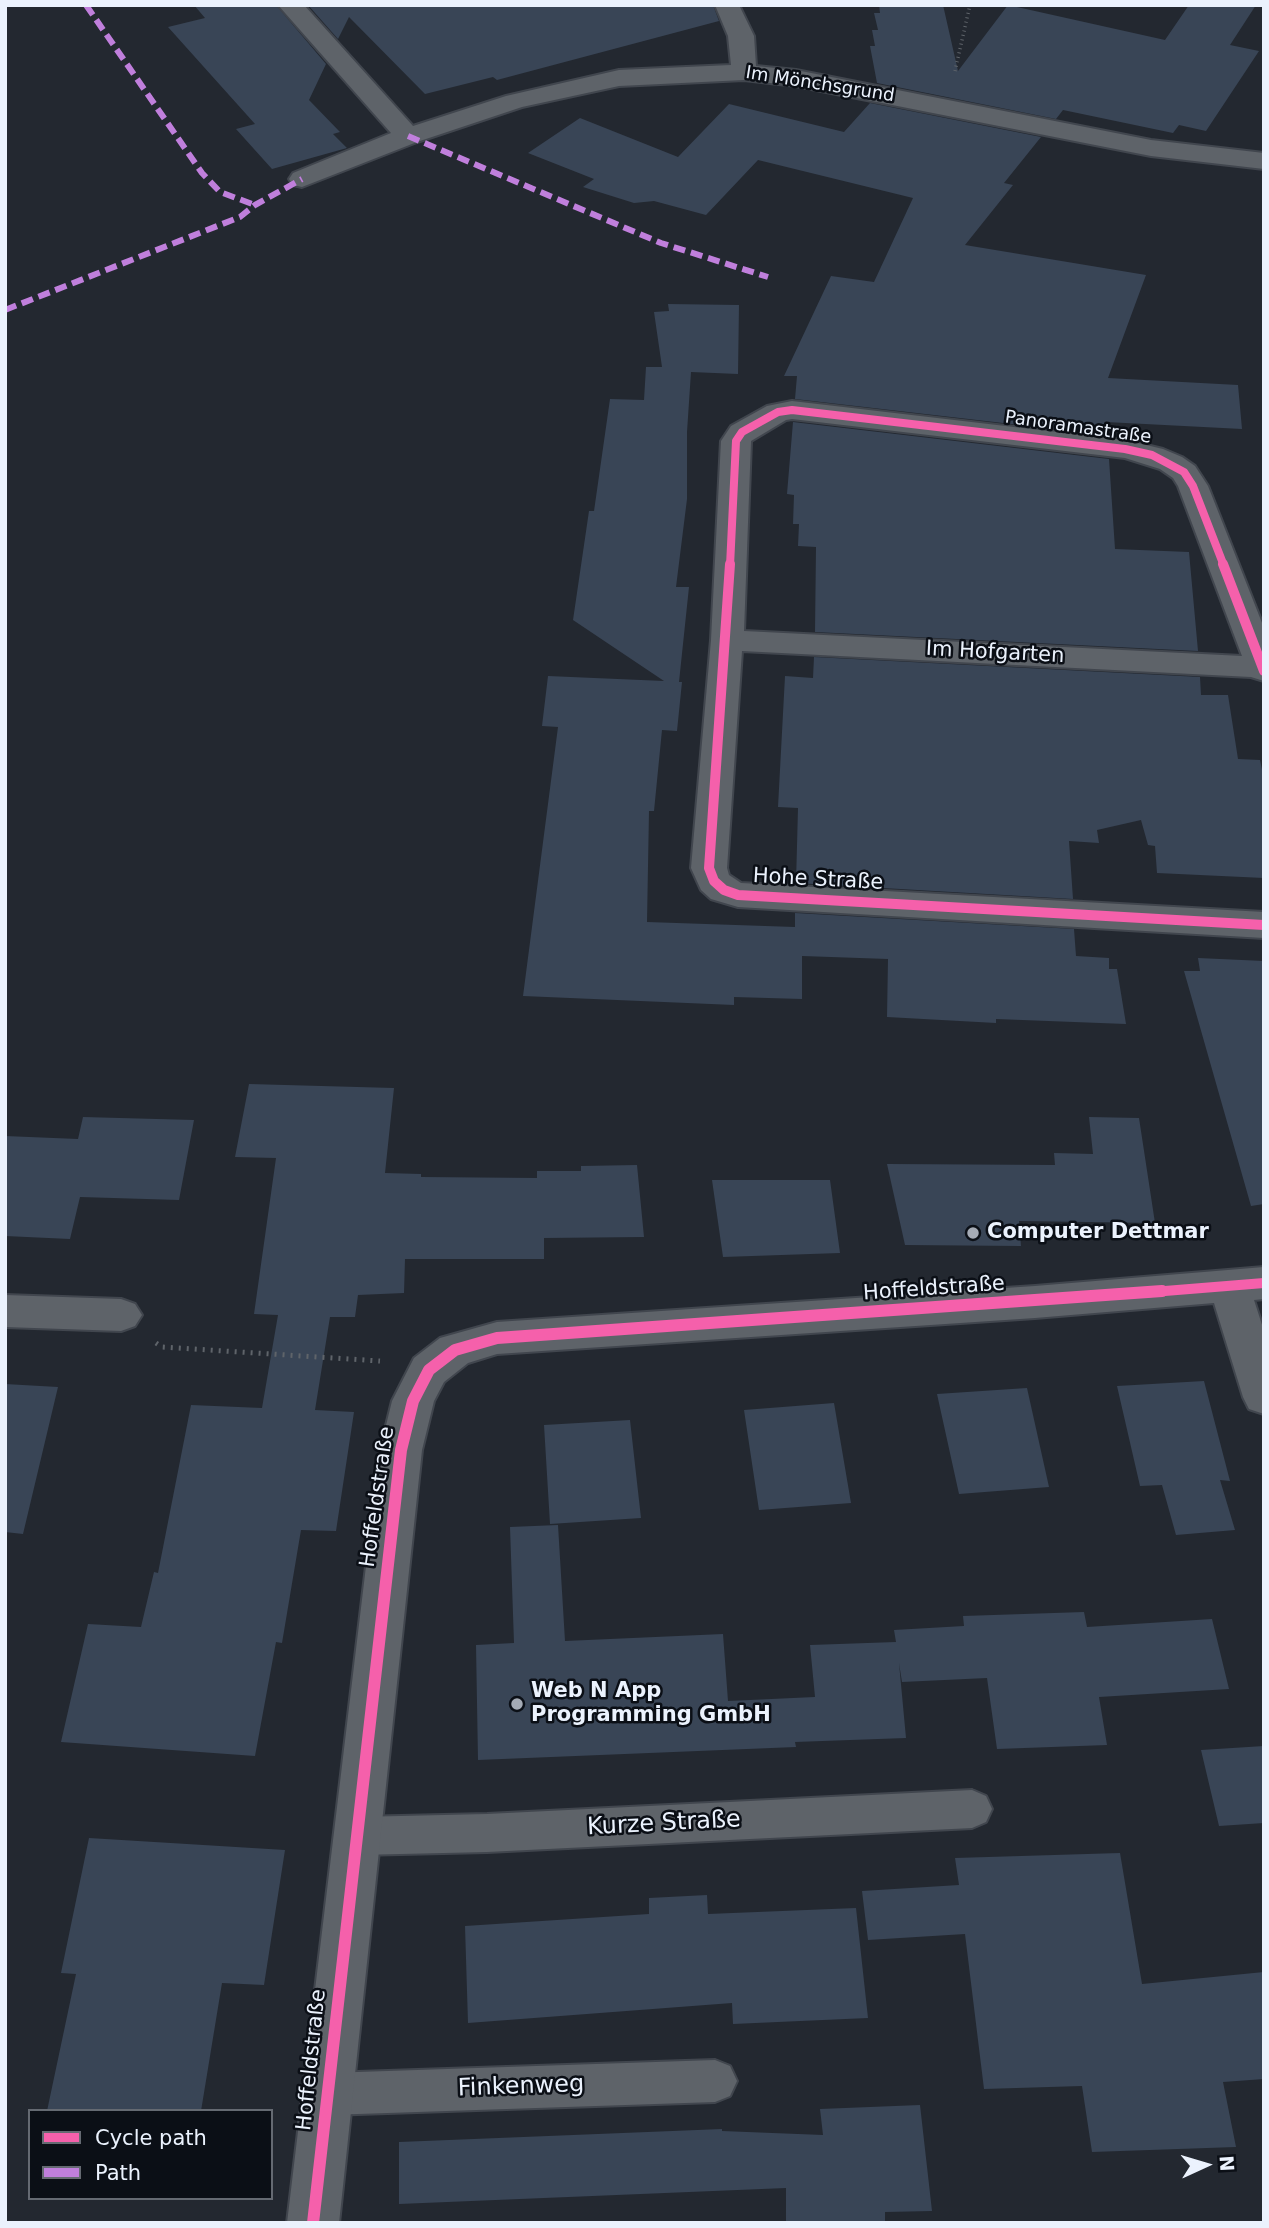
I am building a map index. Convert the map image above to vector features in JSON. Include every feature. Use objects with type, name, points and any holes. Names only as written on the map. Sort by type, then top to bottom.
[{"type":"street","points":[[290,5],[408,136]]},
{"type":"street","points":[[727,5],[741,36],[744,72]]},
{"type":"street","name":"Im Mönchsgrund","points":[[302,179],[408,136],[515,101],[620,78],[744,72],[836,84],[1151,148],[1264,160]]},
{"type":"street","name":"Hohe Straße","points":[[792,410],[778,412],[742,432],[736,441],[727,640],[709,867],[714,881],[724,890],[738,895],[1264,925]]},
{"type":"street","name":"Panoramastraße","points":[[792,410],[1125,449],[1152,455],[1171,463],[1184,472],[1193,486],[1263,669]]},
{"type":"street","name":"Im Hofgarten","points":[[727,640],[1263,669]]},
{"type":"street","points":[[1246,1285],[1264,1397]]},
{"type":"street","name":"Hoffeldstraße","points":[[313,2223],[401,1450],[413,1401],[429,1370],[454,1350],[497,1338],[1246,1285]]},
{"type":"street","points":[[5,1311],[121,1315]]},
{"type":"lane","name":"Kurze Straße","points":[[357,1836],[487,1833],[972,1809]]},
{"type":"lane","name":"Finkenweg","points":[[328,2094],[715,2081]]},
{"type":"path","points":[[948,106],[970,5]]},
{"type":"path","points":[[121,1315],[162,1347],[374,1360],[429,1370]]},
{"type":"building","points":[[194,5],[276,5],[326,64],[309,100],[340,132],[333,134],[347,148],[272,169],[236,129],[255,124],[168,27],[205,18]]},
{"type":"building","points":[[308,5],[713,5],[719,21],[497,80],[493,77],[425,94],[349,17],[338,39]]},
{"type":"building","points":[[879,5],[943,5],[958,71],[1008,5],[1165,40],[1189,5],[1256,5],[1230,45],[1259,51],[1206,131],[1179,125],[1173,133],[1063,110],[1056,119],[877,83],[870,46],[875,46],[872,30],[878,30],[874,13],[880,13]]},
{"type":"building","points":[[870,103],[1041,137],[1004,183],[1013,185],[965,245],[1146,275],[1108,378],[1238,385],[1242,429],[1106,422],[1107,435],[795,399],[797,376],[784,376],[831,276],[874,282],[913,198],[758,160],[706,215],[654,201],[634,203],[583,187],[594,179],[528,153],[580,118],[678,157],[729,104],[844,132]]},
{"type":"building","points":[[668,304],[739,305],[738,374],[691,372],[687,432],[687,499],[676,587],[689,587],[679,682],[682,682],[677,731],[662,730],[654,811],[649,811],[647,922],[795,927],[795,913],[1074,929],[1076,956],[1109,958],[1109,969],[1117,969],[1126,1024],[996,1019],[996,1023],[887,1017],[888,959],[802,956],[802,999],[734,997],[734,1005],[523,996],[558,727],[542,726],[548,676],[664,681],[573,620],[589,511],[594,511],[610,399],[644,400],[646,367],[662,367],[654,312],[669,311]]},
{"type":"building","points":[[793,422],[1109,459],[1115,549],[1189,552],[1198,651],[815,632],[816,547],[798,546],[799,524],[793,524],[794,495],[787,494]]},
{"type":"building","points":[[814,657],[1200,677],[1201,695],[1228,695],[1238,759],[1260,760],[1264,779],[1264,878],[1157,873],[1155,846],[1148,845],[1141,820],[1097,830],[1099,843],[1069,841],[1073,899],[796,883],[798,808],[778,807],[785,676],[813,678]]},
{"type":"building","points":[[1198,958],[1264,961],[1264,1204],[1251,1206],[1184,971],[1200,971]]},
{"type":"building","points":[[249,1084],[394,1088],[385,1173],[421,1174],[421,1177],[537,1178],[537,1171],[581,1171],[581,1166],[637,1165],[644,1237],[544,1238],[544,1259],[405,1259],[404,1293],[358,1295],[355,1317],[330,1317],[315,1410],[354,1412],[336,1531],[301,1530],[282,1643],[276,1642],[255,1756],[61,1742],[88,1624],[141,1627],[154,1572],[158,1573],[191,1405],[262,1408],[278,1315],[254,1314],[276,1158],[235,1157]]},
{"type":"building","points":[[83,1117],[194,1120],[179,1200],[80,1197],[70,1239],[5,1236],[5,1136],[78,1139]]},
{"type":"building","points":[[1089,1117],[1139,1118],[1155,1223],[1019,1221],[1021,1246],[905,1245],[887,1164],[1055,1165],[1054,1153],[1093,1154]]},
{"type":"building","points":[[712,1180],[830,1180],[840,1253],[723,1257]]},
{"type":"building","points":[[1204,1381],[1230,1481],[1220,1480],[1235,1530],[1176,1535],[1162,1485],[1140,1486],[1117,1386]]},
{"type":"building","points":[[5,1384],[58,1387],[23,1534],[5,1532]]},
{"type":"building","points":[[1027,1388],[1049,1487],[959,1494],[937,1394]]},
{"type":"building","points":[[834,1403],[851,1503],[759,1510],[744,1410]]},
{"type":"building","points":[[630,1420],[641,1518],[550,1524],[544,1425]]},
{"type":"building","points":[[558,1525],[565,1641],[723,1634],[728,1701],[815,1697],[810,1645],[896,1642],[894,1630],[964,1626],[963,1616],[1084,1612],[1087,1627],[1212,1619],[1229,1689],[1099,1697],[1107,1745],[997,1749],[987,1678],[902,1682],[899,1663],[906,1738],[795,1742],[796,1747],[478,1760],[476,1645],[514,1643],[510,1527]]},
{"type":"building","points":[[1264,1746],[1264,1823],[1219,1826],[1201,1750]]},
{"type":"building","points":[[89,1838],[285,1850],[264,1985],[222,1983],[201,2109],[47,2109],[76,1974],[61,1973]]},
{"type":"building","points":[[1120,1853],[1142,1984],[1264,1972],[1264,2079],[1223,2082],[1236,2147],[1092,2152],[1082,2086],[984,2089],[965,1934],[868,1940],[862,1891],[959,1885],[955,1858]]},
{"type":"building","points":[[707,1895],[708,1914],[856,1908],[868,2018],[733,2024],[732,2003],[468,2023],[465,1926],[649,1914],[649,1898]]},
{"type":"building","points":[[920,2105],[932,2211],[885,2212],[885,2223],[786,2223],[786,2188],[399,2204],[399,2142],[722,2129],[823,2135],[820,2109]]},
{"type":"marked path","points":[[86,5],[202,173],[220,192],[255,205]]},
{"type":"marked path","points":[[408,136],[661,243],[768,277]]},
{"type":"marked path","points":[[5,310],[240,217],[255,205],[302,179]]},
{"type":"cycle path","points":[[1264,671],[1193,486],[1184,472],[1171,463],[1152,455],[1125,449],[792,410],[778,412],[742,432],[736,441],[727,640],[709,868],[714,881],[724,890],[738,895],[1264,925]]},
{"type":"cycle path","points":[[313,2223],[401,1450],[413,1401],[429,1370],[455,1350],[497,1338],[1035,1302],[1264,1283]]},
{"type":"place","name":"Computer Dettmar","points":[[973,1233]]},
{"type":"place","name":"Web N App Programming GmbH","points":[[517,1704]]}]
